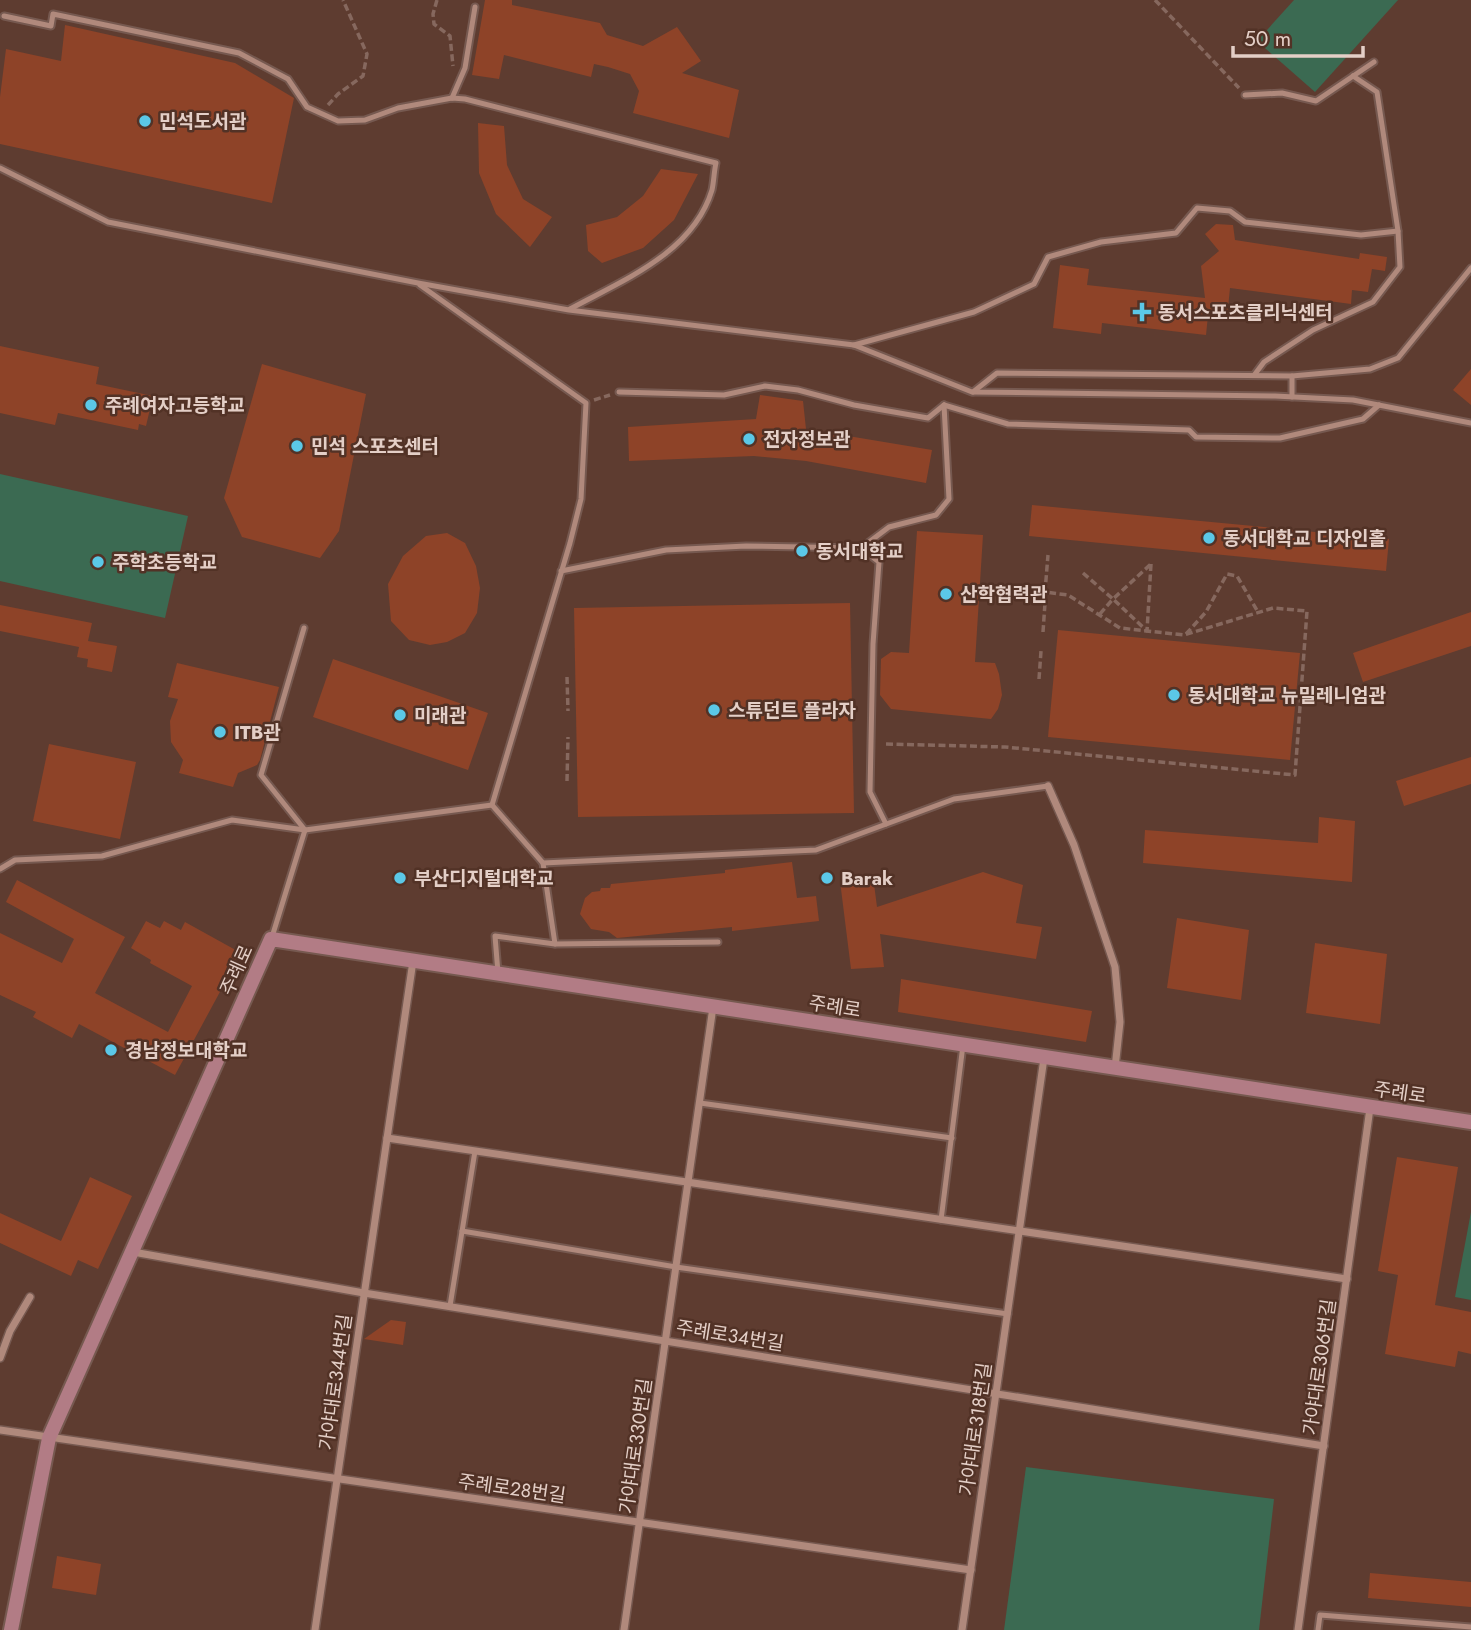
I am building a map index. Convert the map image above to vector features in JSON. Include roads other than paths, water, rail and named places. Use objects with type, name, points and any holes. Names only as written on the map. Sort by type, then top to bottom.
[{"type":"street","points":[[1048,786],[1074,845],[1115,967],[1120,1022],[1115,1069]]},
{"type":"street","name":"주례로","points":[[11,1630],[50,1438],[271,939],[1471,1122]]},
{"type":"street","name":"가야대로344번길","points":[[315,1630],[413,961]]},
{"type":"street","name":"가야대로330번길","points":[[624,1630],[713,1007]]},
{"type":"street","name":"가야대로318번길","points":[[962,1630],[1044,1058]]},
{"type":"street","name":"가야대로306번길","points":[[1298,1630],[1370,1108]]},
{"type":"street","points":[[387,1138],[1347,1279]]},
{"type":"street","name":"주례로34번길","points":[[132,1252],[364,1293],[1324,1446]]},
{"type":"street","points":[[0,1357],[10,1331],[30,1297]]},
{"type":"street","name":"주례로28번길","points":[[0,1430],[971,1570]]},
{"type":"lane","points":[[452,98],[466,68],[475,7]]},
{"type":"lane","points":[[4,16],[51,26],[53,14],[239,53],[288,79],[307,107],[338,121],[365,120],[398,108],[452,98],[466,99],[716,163],[712,190],[693,227],[661,259],[569,310]]},
{"type":"lane","points":[[1245,95],[1282,93],[1316,101],[1374,61]]},
{"type":"lane","points":[[1255,374],[1264,362],[1313,330],[1373,302],[1400,267],[1398,231],[1377,92],[1353,76]]},
{"type":"lane","points":[[0,168],[108,222],[569,310],[854,345],[972,392],[1353,400],[1471,424]]},
{"type":"lane","points":[[854,345],[974,312],[1034,284],[1048,257],[1101,242],[1176,233],[1197,208],[1230,211],[1245,222],[1361,235],[1398,231]]},
{"type":"lane","points":[[972,392],[997,373],[1292,376],[1370,369],[1398,358],[1471,268]]},
{"type":"lane","points":[[418,283],[586,403],[581,499],[492,805]]},
{"type":"lane","points":[[1292,376],[1292,397]]},
{"type":"lane","points":[[618,392],[724,395],[765,386],[798,390],[854,405],[928,418],[944,405]]},
{"type":"lane","points":[[944,405],[1008,424],[1189,430],[1196,437],[1225,439],[1279,438],[1363,419],[1379,405]]},
{"type":"lane","points":[[860,548],[889,527],[936,515],[949,499],[944,405]]},
{"type":"lane","points":[[561,571],[666,550],[746,546],[860,548],[879,562],[873,644],[870,792],[886,824]]},
{"type":"lane","points":[[304,628],[261,775],[305,830]]},
{"type":"lane","points":[[542,863],[816,850],[954,799],[1048,786]]},
{"type":"lane","points":[[0,869],[15,860],[102,856],[232,820],[305,830],[492,805]]},
{"type":"lane","points":[[492,805],[542,863],[555,944]]},
{"type":"lane","points":[[271,939],[305,830]]},
{"type":"lane","points":[[498,974],[495,936],[555,944],[718,942]]},
{"type":"lane","points":[[941,1220],[963,1045]]},
{"type":"lane","points":[[700,1103],[952,1138]]},
{"type":"lane","points":[[450,1306],[475,1151]]},
{"type":"lane","points":[[462,1231],[676,1266],[1008,1314]]},
{"type":"lane","points":[[1318,1630],[1320,1615],[1471,1627]]},
{"type":"place","name":"민석도서관","points":[[145,121]]},
{"type":"place","name":"동서스포츠클리닉센터","points":[[1142,312]]},
{"type":"place","name":"주례여자고등학교","points":[[91,405]]},
{"type":"place","name":"전자정보관","points":[[749,439]]},
{"type":"place","name":"민석 스포츠센터","points":[[297,446]]},
{"type":"place","name":"동서대학교 디자인홀","points":[[1209,538]]},
{"type":"place","name":"동서대학교","points":[[802,551]]},
{"type":"place","name":"주학초등학교","points":[[98,562]]},
{"type":"place","name":"산학협력관","points":[[946,594]]},
{"type":"place","name":"동서대학교 뉴밀레니엄관","points":[[1174,695]]},
{"type":"place","name":"스튜던트 플라자","points":[[714,710]]},
{"type":"place","name":"미래관","points":[[400,715]]},
{"type":"place","name":"ITB관","points":[[220,732]]},
{"type":"place","name":"부산디지털대학교","points":[[400,878]]},
{"type":"place","name":"Barak","points":[[827,878]]},
{"type":"place","name":"경남정보대학교","points":[[111,1050]]}]
